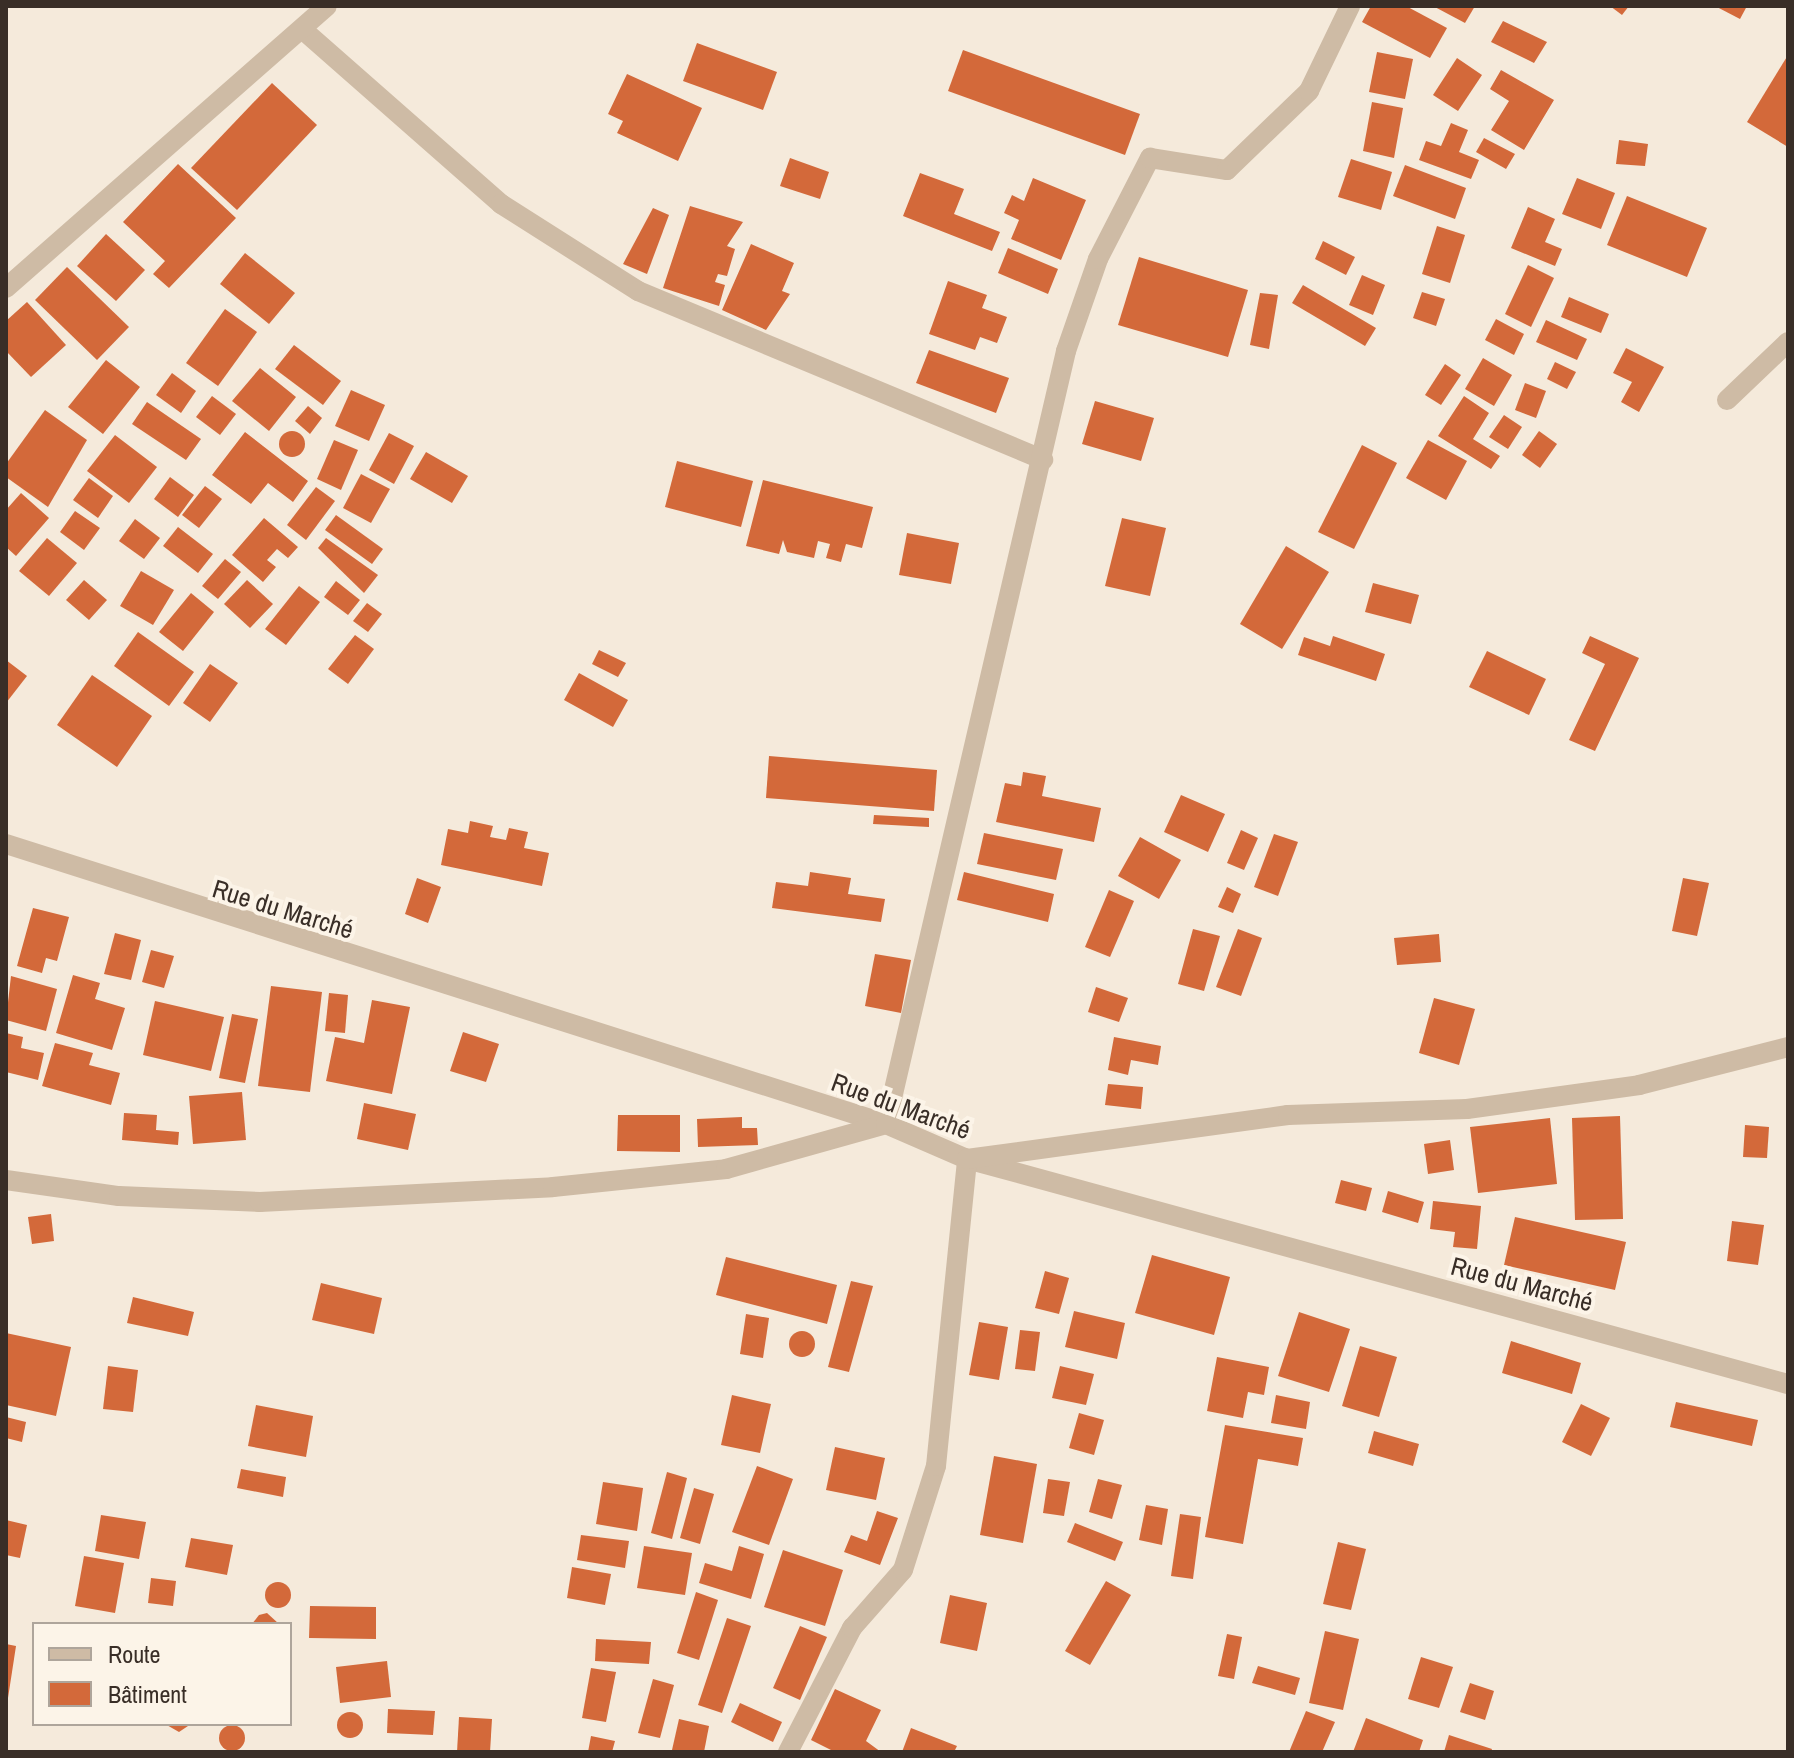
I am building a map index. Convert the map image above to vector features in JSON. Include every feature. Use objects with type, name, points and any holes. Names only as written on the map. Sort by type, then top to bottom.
[{"type":"street","points":[[6,288],[327,6]]},
{"type":"street","points":[[6,1180],[119,1196],[260,1202],[553,1187],[726,1169],[886,1124],[1066,351],[1098,259],[1150,158],[1227,170],[1309,91],[1350,6]]},
{"type":"street","points":[[302,29],[501,204],[638,291],[1043,460]]},
{"type":"street","points":[[1727,400],[1788,342]]},
{"type":"street","name":"Rue du Marché","points":[[6,844],[886,1124],[967,1159],[1788,1384]]},
{"type":"street","points":[[788,1752],[852,1628],[903,1570],[936,1466],[967,1159],[1288,1115],[1467,1109],[1639,1085],[1788,1047]]},
{"type":"building","points":[[1371,6],[1406,6],[1447,28],[1430,58],[1362,22]]},
{"type":"building","points":[[1433,6],[1475,6],[1465,23]]},
{"type":"building","points":[[1610,6],[1629,6],[1622,15]]},
{"type":"building","points":[[1715,6],[1747,6],[1740,19]]},
{"type":"building","points":[[1503,21],[1547,42],[1534,63],[1491,42]]},
{"type":"building","points":[[697,43],[777,72],[763,110],[683,81]]},
{"type":"building","points":[[963,50],[1140,114],[1125,155],[948,91]]},
{"type":"building","points":[[1377,52],[1413,59],[1405,99],[1369,92]]},
{"type":"building","points":[[1788,55],[1788,147],[1747,122]]},
{"type":"building","points":[[1457,58],[1482,75],[1458,111],[1433,95]]},
{"type":"building","points":[[1501,70],[1554,100],[1524,150],[1491,130],[1509,101],[1490,89]]},
{"type":"building","points":[[627,74],[702,108],[678,161],[617,133],[623,121],[608,114]]},
{"type":"building","points":[[272,83],[317,125],[237,210],[191,168]]},
{"type":"building","points":[[1372,102],[1403,108],[1394,158],[1363,151]]},
{"type":"building","points":[[1451,123],[1468,130],[1459,152],[1479,160],[1471,179],[1419,160],[1426,141],[1441,146]]},
{"type":"building","points":[[1484,138],[1515,154],[1506,169],[1476,152]]},
{"type":"building","points":[[1619,140],[1648,144],[1645,166],[1616,164]]},
{"type":"building","points":[[790,158],[829,172],[820,199],[780,186]]},
{"type":"building","points":[[1351,159],[1392,172],[1381,210],[1338,197]]},
{"type":"building","points":[[178,164],[236,218],[169,288],[153,274],[165,261],[123,222]]},
{"type":"building","points":[[1405,165],[1466,188],[1455,219],[1393,196]]},
{"type":"building","points":[[920,173],[964,189],[954,214],[1000,232],[992,251],[903,216]]},
{"type":"building","points":[[1033,178],[1086,200],[1061,260],[1011,239],[1019,220],[1004,213],[1012,195],[1024,201]]},
{"type":"building","points":[[1577,178],[1615,193],[1601,229],[1562,214]]},
{"type":"building","points":[[1627,196],[1707,228],[1687,277],[1607,245]]},
{"type":"building","points":[[690,206],[743,222],[727,246],[735,249],[727,276],[718,274],[715,282],[725,285],[719,306],[663,288]]},
{"type":"building","points":[[1528,207],[1555,219],[1545,242],[1562,249],[1555,266],[1511,248]]},
{"type":"building","points":[[653,208],[669,215],[647,274],[623,264]]},
{"type":"building","points":[[1437,226],[1465,235],[1450,283],[1422,274]]},
{"type":"building","points":[[106,234],[145,270],[116,301],[77,266]]},
{"type":"building","points":[[1323,241],[1355,257],[1346,275],[1315,259]]},
{"type":"building","points":[[751,244],[794,263],[782,291],[790,294],[766,330],[722,310]]},
{"type":"building","points":[[1008,248],[1058,269],[1048,294],[998,273]]},
{"type":"building","points":[[245,253],[295,293],[269,324],[220,284]]},
{"type":"building","points":[[1139,257],[1248,290],[1228,357],[1118,325]]},
{"type":"building","points":[[1528,265],[1554,278],[1531,327],[1505,314]]},
{"type":"building","points":[[67,267],[129,327],[97,360],[35,300]]},
{"type":"building","points":[[1362,275],[1385,285],[1373,315],[1349,305]]},
{"type":"building","points":[[948,281],[987,295],[982,308],[1007,317],[997,343],[980,337],[975,350],[929,334]]},
{"type":"building","points":[[1303,285],[1376,328],[1365,346],[1292,303]]},
{"type":"building","points":[[1422,292],[1445,299],[1436,326],[1413,318]]},
{"type":"building","points":[[1260,293],[1278,295],[1269,349],[1250,345]]},
{"type":"building","points":[[1569,297],[1609,314],[1601,333],[1561,317]]},
{"type":"building","points":[[27,302],[66,345],[31,377],[6,351],[6,321]]},
{"type":"building","points":[[225,309],[257,332],[218,386],[186,363]]},
{"type":"building","points":[[1496,319],[1524,334],[1514,355],[1485,340]]},
{"type":"building","points":[[1546,320],[1587,339],[1577,360],[1536,342]]},
{"type":"building","points":[[294,345],[341,381],[323,405],[275,369]]},
{"type":"building","points":[[1626,348],[1664,367],[1639,412],[1621,402],[1632,382],[1613,373]]},
{"type":"building","points":[[929,350],[1009,378],[996,413],[916,383]]},
{"type":"building","points":[[1483,358],[1512,375],[1494,406],[1465,389]]},
{"type":"building","points":[[106,360],[140,387],[103,434],[68,407]]},
{"type":"building","points":[[1555,362],[1576,372],[1567,389],[1547,379]]},
{"type":"building","points":[[1445,364],[1461,375],[1441,405],[1425,395]]},
{"type":"building","points":[[260,368],[296,397],[269,431],[232,401]]},
{"type":"building","points":[[172,373],[196,391],[181,413],[156,395]]},
{"type":"building","points":[[1525,383],[1546,391],[1536,418],[1515,410]]},
{"type":"building","points":[[351,390],[385,405],[369,441],[335,426]]},
{"type":"building","points":[[212,396],[236,414],[220,435],[196,417]]},
{"type":"building","points":[[1464,396],[1489,413],[1473,439],[1500,456],[1491,469],[1438,436]]},
{"type":"building","points":[[1095,401],[1154,418],[1141,461],[1082,444]]},
{"type":"building","points":[[147,402],[201,439],[186,460],[132,424]]},
{"type":"building","points":[[308,406],[322,418],[310,434],[295,421]]},
{"type":"building","points":[[45,410],[87,440],[48,507],[6,477],[6,464]]},
{"type":"building","points":[[1504,415],[1522,427],[1508,449],[1489,437]]},
{"type":"building","points":[[292,431],[301,435],[305,444],[301,453],[292,457],[283,453],[279,444],[283,435]]},
{"type":"building","points":[[1539,431],[1557,444],[1540,468],[1522,455]]},
{"type":"building","points":[[245,432],[308,481],[293,502],[268,483],[251,504],[212,475]]},
{"type":"building","points":[[389,433],[414,446],[394,484],[369,470]]},
{"type":"building","points":[[115,435],[157,467],[129,503],[87,471]]},
{"type":"building","points":[[334,440],[358,450],[341,490],[317,479]]},
{"type":"building","points":[[1428,440],[1467,461],[1446,500],[1406,478]]},
{"type":"building","points":[[1362,445],[1397,463],[1354,549],[1318,532]]},
{"type":"building","points":[[426,452],[468,476],[452,503],[410,479]]},
{"type":"building","points":[[677,461],[753,481],[741,527],[665,507]]},
{"type":"building","points":[[361,474],[390,489],[371,523],[343,508]]},
{"type":"building","points":[[170,477],[194,495],[178,517],[154,499]]},
{"type":"building","points":[[89,478],[113,496],[98,518],[73,500]]},
{"type":"building","points":[[763,480],[873,507],[862,548],[846,544],[841,562],[826,558],[830,544],[818,541],[814,558],[787,552],[783,540],[779,554],[746,546]]},
{"type":"building","points":[[205,486],[222,499],[199,528],[182,515]]},
{"type":"building","points":[[316,487],[335,501],[306,540],[287,525]]},
{"type":"building","points":[[21,493],[49,518],[16,556],[6,547],[6,510]]},
{"type":"building","points":[[75,511],[100,528],[84,550],[60,532]]},
{"type":"building","points":[[336,515],[383,549],[372,564],[325,530]]},
{"type":"building","points":[[264,518],[298,547],[288,558],[277,549],[267,560],[276,567],[263,582],[232,555]]},
{"type":"building","points":[[1122,518],[1166,528],[1150,596],[1105,586]]},
{"type":"building","points":[[135,519],[160,538],[144,559],[119,541]]},
{"type":"building","points":[[178,527],[213,554],[198,573],[163,546]]},
{"type":"building","points":[[907,533],[959,543],[951,584],[899,575]]},
{"type":"building","points":[[47,538],[77,563],[49,596],[19,571]]},
{"type":"building","points":[[326,538],[378,575],[364,593],[318,548]]},
{"type":"building","points":[[1286,546],[1329,572],[1282,649],[1240,624]]},
{"type":"building","points":[[225,559],[241,572],[218,599],[202,586]]},
{"type":"building","points":[[141,571],[174,590],[153,625],[120,606]]},
{"type":"building","points":[[84,580],[107,600],[89,620],[66,600]]},
{"type":"building","points":[[247,580],[273,604],[250,628],[224,604]]},
{"type":"building","points":[[336,581],[360,600],[348,615],[324,597]]},
{"type":"building","points":[[1373,583],[1419,595],[1411,624],[1365,612]]},
{"type":"building","points":[[299,586],[320,602],[286,645],[265,629]]},
{"type":"building","points":[[191,593],[214,612],[183,651],[159,632]]},
{"type":"building","points":[[367,603],[382,614],[368,632],[353,621]]},
{"type":"building","points":[[138,632],[194,672],[169,706],[114,666]]},
{"type":"building","points":[[355,635],[374,649],[348,684],[328,669]]},
{"type":"building","points":[[1333,636],[1385,654],[1376,681],[1298,655],[1304,637],[1330,646]]},
{"type":"building","points":[[1590,636],[1639,658],[1595,751],[1569,740],[1605,664],[1582,653]]},
{"type":"building","points":[[599,650],[626,663],[618,677],[592,664]]},
{"type":"building","points":[[1487,651],[1546,679],[1529,715],[1469,687]]},
{"type":"building","points":[[6,660],[27,676],[6,703]]},
{"type":"building","points":[[210,664],[238,683],[210,722],[183,703]]},
{"type":"building","points":[[579,673],[628,700],[613,727],[564,700]]},
{"type":"building","points":[[92,675],[152,716],[117,767],[57,725]]},
{"type":"building","points":[[769,756],[937,770],[934,811],[766,798]]},
{"type":"building","points":[[1023,772],[1046,776],[1042,796],[1101,808],[1094,842],[996,822],[1005,783],[1021,786]]},
{"type":"building","points":[[1181,795],[1225,814],[1208,852],[1164,832]]},
{"type":"building","points":[[874,815],[929,818],[929,827],[873,824]]},
{"type":"building","points":[[470,821],[493,826],[490,837],[506,840],[509,828],[528,832],[524,848],[549,853],[542,886],[441,865],[448,829],[468,833]]},
{"type":"building","points":[[1241,830],[1258,838],[1244,870],[1227,863]]},
{"type":"building","points":[[984,833],[1063,849],[1056,880],[977,864]]},
{"type":"building","points":[[1274,834],[1298,842],[1278,896],[1254,887]]},
{"type":"building","points":[[1140,837],[1181,860],[1159,899],[1118,876]]},
{"type":"building","points":[[810,872],[851,878],[848,894],[885,899],[881,922],[772,908],[776,882],[808,886]]},
{"type":"building","points":[[964,872],[1054,894],[1048,922],[957,900]]},
{"type":"building","points":[[417,878],[441,887],[428,923],[405,914]]},
{"type":"building","points":[[1683,878],[1709,883],[1697,936],[1672,931]]},
{"type":"building","points":[[1227,887],[1241,894],[1233,913],[1218,907]]},
{"type":"building","points":[[1109,890],[1134,901],[1110,957],[1085,947]]},
{"type":"building","points":[[33,908],[69,917],[57,961],[46,958],[42,973],[17,966]]},
{"type":"building","points":[[1193,929],[1220,936],[1204,991],[1178,984]]},
{"type":"building","points":[[1238,929],[1262,938],[1241,996],[1216,987]]},
{"type":"building","points":[[115,933],[141,940],[131,980],[104,974]]},
{"type":"building","points":[[1439,934],[1441,962],[1397,965],[1394,938]]},
{"type":"building","points":[[151,950],[174,956],[164,988],[142,982]]},
{"type":"building","points":[[875,954],[911,960],[901,1013],[865,1006]]},
{"type":"building","points":[[73,975],[100,983],[95,999],[125,1008],[112,1050],[56,1033]]},
{"type":"building","points":[[11,976],[57,989],[46,1031],[6,1020]]},
{"type":"building","points":[[271,986],[322,992],[310,1092],[258,1086]]},
{"type":"building","points":[[1096,987],[1128,998],[1119,1022],[1088,1012]]},
{"type":"building","points":[[329,993],[348,995],[345,1033],[325,1031]]},
{"type":"building","points":[[1434,998],[1475,1009],[1459,1065],[1419,1053]]},
{"type":"building","points":[[372,1000],[410,1007],[392,1094],[326,1081],[335,1037],[364,1043]]},
{"type":"building","points":[[155,1001],[224,1017],[211,1071],[143,1055]]},
{"type":"building","points":[[232,1014],[258,1019],[245,1083],[219,1078]]},
{"type":"building","points":[[463,1032],[499,1044],[486,1082],[450,1071]]},
{"type":"building","points":[[6,1033],[23,1037],[21,1048],[44,1053],[38,1080],[6,1072]]},
{"type":"building","points":[[1114,1037],[1161,1046],[1158,1065],[1131,1060],[1128,1075],[1108,1070]]},
{"type":"building","points":[[55,1043],[93,1053],[89,1065],[120,1073],[111,1105],[42,1086]]},
{"type":"building","points":[[1108,1084],[1143,1087],[1141,1109],[1105,1105]]},
{"type":"building","points":[[242,1092],[246,1140],[193,1144],[189,1096]]},
{"type":"building","points":[[364,1103],[416,1114],[408,1150],[357,1139]]},
{"type":"building","points":[[124,1113],[157,1115],[156,1130],[179,1132],[178,1145],[122,1140]]},
{"type":"building","points":[[618,1115],[680,1115],[680,1152],[617,1151]]},
{"type":"building","points":[[1620,1116],[1623,1219],[1575,1220],[1572,1118]]},
{"type":"building","points":[[742,1117],[742,1128],[757,1128],[758,1145],[698,1147],[697,1119]]},
{"type":"building","points":[[1550,1118],[1557,1184],[1478,1193],[1470,1127]]},
{"type":"building","points":[[1745,1125],[1769,1127],[1767,1158],[1743,1157]]},
{"type":"building","points":[[1450,1140],[1454,1170],[1428,1174],[1424,1144]]},
{"type":"building","points":[[1341,1180],[1372,1188],[1366,1211],[1335,1203]]},
{"type":"building","points":[[1388,1191],[1424,1202],[1418,1223],[1382,1212]]},
{"type":"building","points":[[1433,1201],[1481,1206],[1477,1249],[1453,1247],[1455,1232],[1430,1229]]},
{"type":"building","points":[[51,1214],[54,1241],[32,1244],[28,1217]]},
{"type":"building","points":[[1515,1217],[1626,1242],[1615,1290],[1504,1265]]},
{"type":"building","points":[[1732,1221],[1764,1225],[1758,1265],[1727,1261]]},
{"type":"building","points":[[1152,1255],[1230,1277],[1214,1335],[1135,1313]]},
{"type":"building","points":[[726,1257],[837,1285],[827,1324],[716,1295]]},
{"type":"building","points":[[1045,1271],[1069,1278],[1059,1314],[1035,1308]]},
{"type":"building","points":[[851,1281],[873,1286],[849,1372],[828,1367]]},
{"type":"building","points":[[321,1283],[382,1298],[374,1334],[312,1320]]},
{"type":"building","points":[[133,1297],[194,1312],[188,1336],[127,1323]]},
{"type":"building","points":[[1074,1311],[1125,1323],[1117,1359],[1065,1347]]},
{"type":"building","points":[[1299,1312],[1350,1329],[1329,1392],[1278,1376]]},
{"type":"building","points":[[746,1314],[769,1318],[763,1358],[740,1354]]},
{"type":"building","points":[[979,1322],[1008,1327],[999,1380],[969,1375]]},
{"type":"building","points":[[1020,1330],[1040,1332],[1035,1371],[1015,1369]]},
{"type":"building","points":[[802,1331],[811,1335],[815,1344],[811,1353],[802,1357],[793,1353],[789,1344],[793,1335]]},
{"type":"building","points":[[6,1333],[71,1347],[56,1416],[6,1405]]},
{"type":"building","points":[[1511,1341],[1581,1363],[1572,1394],[1502,1373]]},
{"type":"building","points":[[1360,1346],[1397,1357],[1379,1417],[1342,1406]]},
{"type":"building","points":[[1217,1357],[1269,1367],[1264,1395],[1248,1392],[1243,1418],[1207,1411]]},
{"type":"building","points":[[108,1366],[138,1370],[133,1412],[103,1409]]},
{"type":"building","points":[[1060,1366],[1094,1374],[1086,1405],[1052,1398]]},
{"type":"building","points":[[732,1395],[771,1404],[760,1453],[721,1445]]},
{"type":"building","points":[[1276,1395],[1310,1402],[1306,1429],[1271,1423]]},
{"type":"building","points":[[1676,1402],[1758,1420],[1752,1446],[1670,1427]]},
{"type":"building","points":[[1581,1404],[1610,1418],[1591,1456],[1562,1442]]},
{"type":"building","points":[[256,1405],[313,1416],[306,1457],[248,1446]]},
{"type":"building","points":[[1079,1413],[1104,1420],[1094,1455],[1069,1448]]},
{"type":"building","points":[[6,1417],[26,1422],[22,1442],[6,1438]]},
{"type":"building","points":[[1225,1425],[1303,1438],[1298,1466],[1258,1459],[1243,1544],[1205,1537]]},
{"type":"building","points":[[1374,1431],[1419,1444],[1413,1466],[1368,1453]]},
{"type":"building","points":[[835,1447],[885,1458],[876,1500],[826,1490]]},
{"type":"building","points":[[994,1456],[1037,1464],[1023,1543],[980,1535]]},
{"type":"building","points":[[757,1466],[793,1479],[769,1545],[732,1532]]},
{"type":"building","points":[[241,1469],[286,1477],[283,1497],[237,1488]]},
{"type":"building","points":[[667,1472],[687,1478],[672,1539],[651,1533]]},
{"type":"building","points":[[1048,1479],[1070,1482],[1064,1516],[1043,1513]]},
{"type":"building","points":[[1098,1479],[1122,1485],[1112,1519],[1089,1512]]},
{"type":"building","points":[[603,1482],[643,1488],[637,1531],[596,1524]]},
{"type":"building","points":[[694,1488],[714,1494],[700,1544],[680,1538]]},
{"type":"building","points":[[1146,1505],[1168,1509],[1162,1545],[1139,1540]]},
{"type":"building","points":[[877,1511],[898,1518],[880,1565],[844,1552],[851,1535],[867,1541]]},
{"type":"building","points":[[1180,1514],[1201,1517],[1193,1579],[1171,1576]]},
{"type":"building","points":[[101,1515],[146,1522],[139,1559],[95,1551]]},
{"type":"building","points":[[6,1520],[27,1525],[20,1558],[6,1555]]},
{"type":"building","points":[[1075,1523],[1123,1542],[1115,1561],[1067,1542]]},
{"type":"building","points":[[581,1535],[629,1541],[625,1568],[577,1560]]},
{"type":"building","points":[[191,1538],[233,1545],[227,1575],[185,1567]]},
{"type":"building","points":[[1338,1542],[1366,1549],[1351,1610],[1323,1604]]},
{"type":"building","points":[[644,1546],[692,1553],[685,1595],[637,1588]]},
{"type":"building","points":[[739,1546],[764,1554],[751,1599],[699,1583],[705,1563],[732,1571]]},
{"type":"building","points":[[783,1550],[843,1570],[825,1626],[764,1607]]},
{"type":"building","points":[[84,1556],[124,1563],[115,1613],[75,1606]]},
{"type":"building","points":[[572,1567],[611,1574],[605,1605],[567,1598]]},
{"type":"building","points":[[151,1578],[176,1581],[173,1606],[148,1603]]},
{"type":"building","points":[[1106,1581],[1131,1595],[1090,1665],[1065,1651]]},
{"type":"building","points":[[278,1582],[287,1586],[291,1595],[287,1604],[278,1608],[269,1604],[265,1595],[269,1586]]},
{"type":"building","points":[[696,1592],[718,1600],[699,1660],[677,1653]]},
{"type":"building","points":[[950,1595],[987,1603],[977,1651],[940,1643]]},
{"type":"building","points":[[310,1606],[376,1607],[376,1639],[309,1638]]},
{"type":"building","points":[[267,1613],[277,1622],[254,1622],[259,1615]]},
{"type":"building","points":[[727,1618],[751,1626],[722,1713],[698,1705]]},
{"type":"building","points":[[800,1626],[827,1637],[800,1700],[773,1688]]},
{"type":"building","points":[[1325,1631],[1359,1639],[1343,1710],[1309,1703]]},
{"type":"building","points":[[1227,1634],[1242,1637],[1234,1679],[1218,1676]]},
{"type":"building","points":[[596,1639],[651,1642],[649,1664],[595,1661]]},
{"type":"building","points":[[6,1644],[16,1646],[8,1698],[6,1698]]},
{"type":"building","points":[[1421,1657],[1453,1667],[1439,1708],[1408,1699]]},
{"type":"building","points":[[387,1661],[391,1697],[340,1703],[336,1667]]},
{"type":"building","points":[[1258,1666],[1300,1678],[1295,1695],[1252,1683]]},
{"type":"building","points":[[591,1668],[616,1672],[606,1722],[582,1718]]},
{"type":"building","points":[[653,1679],[674,1685],[660,1738],[638,1733]]},
{"type":"building","points":[[1470,1683],[1494,1691],[1485,1720],[1460,1712]]},
{"type":"building","points":[[835,1689],[881,1710],[866,1741],[881,1752],[835,1752],[811,1740]]},
{"type":"building","points":[[740,1703],[782,1722],[773,1742],[731,1722]]},
{"type":"building","points":[[388,1709],[435,1711],[433,1735],[387,1733]]},
{"type":"building","points":[[1306,1711],[1335,1722],[1322,1752],[1289,1752]]},
{"type":"building","points":[[350,1712],[359,1716],[363,1725],[359,1734],[350,1738],[341,1734],[337,1725],[341,1716]]},
{"type":"building","points":[[459,1717],[492,1719],[490,1752],[457,1752]]},
{"type":"building","points":[[1366,1718],[1423,1740],[1419,1752],[1353,1752]]},
{"type":"building","points":[[679,1719],[709,1726],[704,1752],[672,1750]]},
{"type":"building","points":[[168,1726],[188,1726],[179,1732]]},
{"type":"building","points":[[227,1726],[237,1726],[244,1733],[244,1743],[237,1750],[227,1750],[220,1743],[220,1733]]},
{"type":"building","points":[[911,1728],[957,1746],[954,1752],[902,1752]]},
{"type":"building","points":[[1449,1735],[1492,1749],[1491,1752],[1444,1752]]},
{"type":"building","points":[[591,1736],[615,1741],[612,1752],[588,1752]]}]
